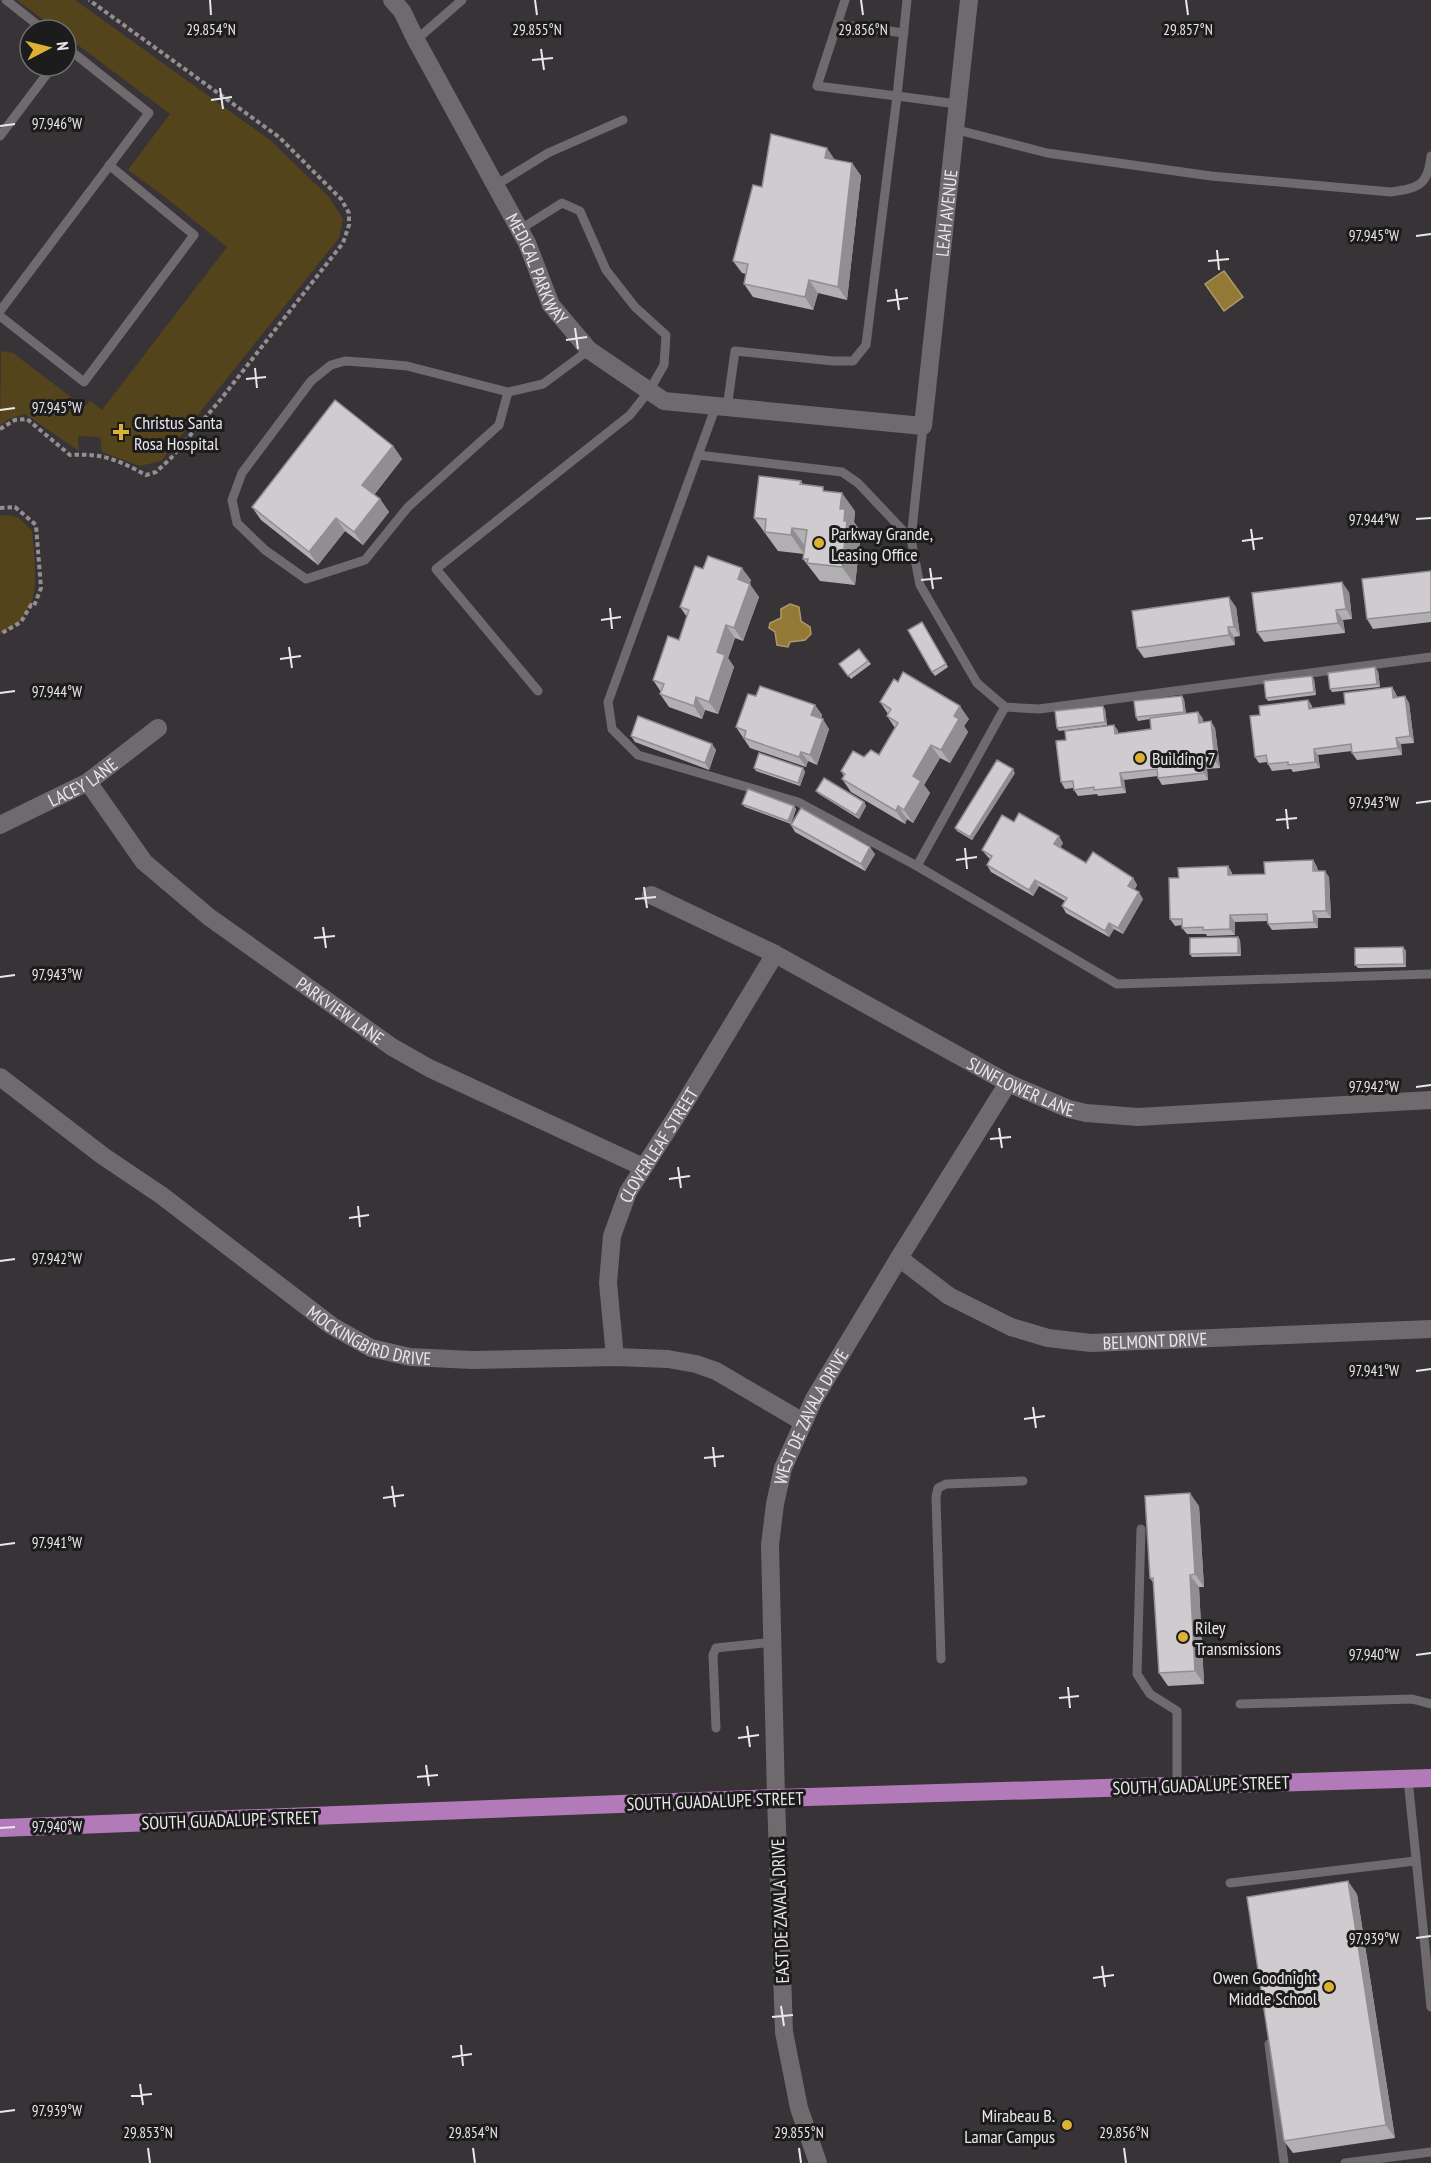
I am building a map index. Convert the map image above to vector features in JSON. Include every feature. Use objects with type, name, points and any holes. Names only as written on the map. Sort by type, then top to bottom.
[{"type":"main road","name":"SOUTH GUADALUPE STREET","points":[[0,1828],[776,1798],[1431,1778]]},
{"type":"street","name":"MEDICAL PARKWAY","points":[[392,0],[402,11],[527,243],[551,305],[588,350],[664,401],[923,426]]},
{"type":"street","name":"LEAH AVENUE","points":[[923,426],[969,0]]},
{"type":"street","name":"LACEY LANE","points":[[0,825],[87,782],[158,728]]},
{"type":"street","name":"PARKVIEW LANE","points":[[87,782],[144,862],[209,917],[392,1047],[429,1068],[643,1167]]},
{"type":"street","name":"SUNFLOWER LANE","points":[[651,896],[775,954],[1008,1083],[1069,1109],[1086,1113],[1138,1117],[1431,1100]]},
{"type":"street","name":"CLOVERLEAF STREET","points":[[615,1357],[608,1283],[612,1236],[628,1192],[775,954]]},
{"type":"street","name":"MOCKINGBIRD DRIVE","points":[[0,1077],[103,1156],[161,1195],[332,1326],[371,1348],[410,1357],[472,1360],[615,1357],[668,1359],[696,1364],[716,1371],[803,1422]]},
{"type":"street","name":"WEST DE ZAVALA DRIVE","points":[[776,1798],[770,1545],[774,1504],[783,1468],[814,1399],[1008,1083]]},
{"type":"street","name":"BELMONT DRIVE","points":[[899,1258],[950,1296],[1011,1327],[1048,1338],[1070,1341],[1091,1343],[1431,1329]]},
{"type":"street","name":"EAST DE ZAVALA DRIVE","points":[[776,1798],[784,2032],[798,2108],[818,2163]]},
{"type":"lane","points":[[6,0],[29,18]]},
{"type":"lane","points":[[416,40],[462,0]]},
{"type":"lane","points":[[845,0],[817,86],[957,104]]},
{"type":"lane","points":[[907,0],[866,345],[853,361],[833,362],[735,351],[721,407],[698,455],[608,702],[612,729],[638,755],[798,802],[917,866],[1117,984],[1431,974]]},
{"type":"lane","points":[[837,24],[904,33]]},
{"type":"lane","points":[[0,311],[149,112],[78,57]]},
{"type":"lane","points":[[0,136],[44,78]]},
{"type":"lane","points":[[496,185],[548,153],[623,120]]},
{"type":"lane","points":[[954,129],[1047,153],[1211,176],[1391,192],[1415,188],[1425,181],[1431,156]]},
{"type":"lane","points":[[0,316],[84,382],[195,235],[109,165]]},
{"type":"lane","points":[[519,230],[562,203],[580,211],[606,270],[635,307],[666,335],[664,365],[649,391],[630,415],[436,569],[538,691]]},
{"type":"lane","points":[[508,392],[499,425],[408,507],[365,560],[306,579],[265,550],[237,523],[232,500],[242,473],[311,381],[331,365],[345,362],[407,366],[508,392],[543,384],[588,350]]},
{"type":"lane","points":[[923,426],[911,539],[920,585],[977,683],[1005,707],[1039,709],[1431,657]]},
{"type":"lane","points":[[698,455],[842,472],[858,483],[911,539]]},
{"type":"lane","points":[[917,866],[1005,707]]},
{"type":"lane","points":[[941,1659],[936,1497],[938,1488],[945,1484],[1023,1481]]},
{"type":"lane","points":[[1141,1529],[1137,1674],[1150,1694],[1177,1711],[1177,1786]]},
{"type":"lane","points":[[716,1728],[713,1655],[716,1648],[773,1642]]},
{"type":"lane","points":[[1240,1704],[1412,1699],[1431,1704]]},
{"type":"lane","points":[[1408,1779],[1431,2007]]},
{"type":"lane","points":[[1230,1883],[1415,1861]]},
{"type":"lane","points":[[1269,2044],[1284,2163]]},
{"type":"lane","points":[[1345,2163],[1431,2152]]},
{"type":"path","points":[[0,429],[15,420],[27,419],[70,454],[93,453],[118,459],[146,475],[156,472],[171,458],[221,399],[343,243],[349,225],[349,213],[341,199],[279,137],[89,0]]},
{"type":"path","points":[[0,508],[15,507],[36,525],[41,588],[34,606],[31,605],[21,622],[0,634]]},
{"type":"shaded area","points":[[17,0],[75,0],[270,140],[329,197],[343,219],[339,238],[161,461],[140,466],[102,452],[100,437],[78,436],[79,451],[25,414],[9,419],[0,426],[1,351],[13,353],[84,407],[90,401],[102,410],[227,247],[128,170],[170,114],[78,45],[78,18],[41,18]]},
{"type":"shaded area","points":[[1224,271],[1243,297],[1224,311],[1205,284]]},
{"type":"shaded area","points":[[0,516],[18,517],[32,531],[35,576],[31,604],[25,616],[15,626],[0,634]]},
{"type":"shaded area","points":[[790,604],[799,607],[801,621],[810,627],[811,634],[805,640],[790,642],[788,647],[777,645],[775,632],[769,628],[770,623],[781,618],[781,609]]},
{"type":"building","points":[[771,134],[827,148],[825,158],[852,163],[838,287],[809,280],[805,297],[744,284],[748,264],[733,261],[753,185],[762,187]]},
{"type":"building","points":[[335,400],[393,446],[362,485],[380,499],[354,532],[336,518],[309,552],[252,507]]},
{"type":"building","name":"Parkway Grande, Leasing Office","points":[[759,476],[801,481],[800,484],[823,487],[823,491],[842,493],[840,509],[845,509],[844,521],[847,521],[842,567],[807,563],[808,559],[803,559],[807,530],[792,528],[791,535],[765,532],[766,519],[754,518]]},
{"type":"building","points":[[708,556],[742,568],[738,579],[750,584],[734,628],[726,625],[717,652],[725,655],[709,702],[696,697],[694,706],[660,694],[664,684],[653,680],[668,636],[679,640],[689,610],[680,607],[695,566],[703,569]]},
{"type":"building","points":[[1431,571],[1431,612],[1367,619],[1362,579]]},
{"type":"building","points":[[1342,582],[1346,609],[1336,610],[1338,623],[1257,632],[1252,593]]},
{"type":"building","points":[[1229,597],[1234,627],[1228,627],[1229,635],[1137,648],[1132,611]]},
{"type":"building","points":[[922,622],[946,664],[932,672],[908,630]]},
{"type":"building","points":[[859,649],[868,661],[848,676],[839,664]]},
{"type":"building","points":[[1375,667],[1377,684],[1330,689],[1328,673]]},
{"type":"building","points":[[903,672],[960,706],[954,716],[959,719],[941,750],[931,745],[913,776],[921,781],[904,810],[898,806],[896,811],[842,779],[845,774],[841,771],[853,751],[864,757],[871,750],[879,755],[898,723],[887,716],[891,709],[880,702],[894,679],[898,682]]},
{"type":"building","points":[[1312,676],[1314,692],[1266,698],[1264,681]]},
{"type":"building","points":[[760,686],[815,705],[811,715],[823,719],[810,755],[801,752],[799,757],[744,738],[746,731],[736,727],[748,694],[756,696]]},
{"type":"building","points":[[1392,687],[1393,698],[1405,696],[1410,736],[1396,738],[1398,748],[1352,753],[1351,744],[1314,749],[1315,762],[1288,765],[1288,762],[1268,764],[1266,755],[1255,757],[1250,716],[1260,715],[1259,706],[1308,700],[1309,709],[1345,704],[1344,693]]},
{"type":"building","points":[[1182,696],[1184,712],[1136,717],[1134,701]]},
{"type":"building","points":[[1103,706],[1105,722],[1057,728],[1055,711]]},
{"type":"building","name":"Building 7","points":[[1198,712],[1199,723],[1211,721],[1215,761],[1203,763],[1204,773],[1158,778],[1157,769],[1120,773],[1122,787],[1094,790],[1094,787],[1074,790],[1073,781],[1061,782],[1056,741],[1066,740],[1065,731],[1114,725],[1115,734],[1151,729],[1150,718]]},
{"type":"building","points":[[638,716],[712,744],[705,763],[631,736]]},
{"type":"building","points":[[759,753],[803,768],[798,783],[754,768]]},
{"type":"building","points":[[997,760],[1013,769],[970,837],[955,828]]},
{"type":"building","points":[[824,778],[864,802],[856,815],[816,791]]},
{"type":"building","points":[[748,789],[794,806],[788,821],[742,804]]},
{"type":"building","points":[[801,808],[870,847],[861,864],[791,825]]},
{"type":"building","points":[[1019,813],[1059,836],[1054,844],[1086,863],[1093,852],[1133,878],[1128,886],[1139,892],[1118,928],[1109,923],[1105,931],[1062,906],[1067,898],[1035,880],[1029,890],[987,865],[992,856],[982,850],[1002,815],[1014,822]]},
{"type":"building","points":[[1313,860],[1313,871],[1325,871],[1326,911],[1313,911],[1314,922],[1268,924],[1267,914],[1230,915],[1230,929],[1203,930],[1203,927],[1182,928],[1182,919],[1170,919],[1169,878],[1179,878],[1178,868],[1228,866],[1228,875],[1265,874],[1264,862]]},
{"type":"building","points":[[1238,937],[1238,953],[1190,954],[1190,938]]},
{"type":"building","points":[[1403,947],[1404,964],[1355,965],[1355,948]]},
{"type":"building","name":"Riley Transmissions","points":[[1190,1493],[1195,1574],[1190,1575],[1195,1671],[1159,1673],[1145,1496]]},
{"type":"building","points":[[1348,1881],[1386,2125],[1284,2141],[1247,1897]]},
{"type":"place","name":"Christus Santa Rosa Hospital","points":[[121,432]]},
{"type":"place","name":"Parkway Grande, Leasing Office","points":[[819,543]]},
{"type":"place","name":"Building 7","points":[[1140,758]]},
{"type":"place","name":"Riley Transmissions","points":[[1183,1637]]},
{"type":"place","name":"Owen Goodnight Middle School","points":[[1329,1987]]},
{"type":"place","name":"Mirabeau B. Lamar Campus","points":[[1067,2125]]}]
